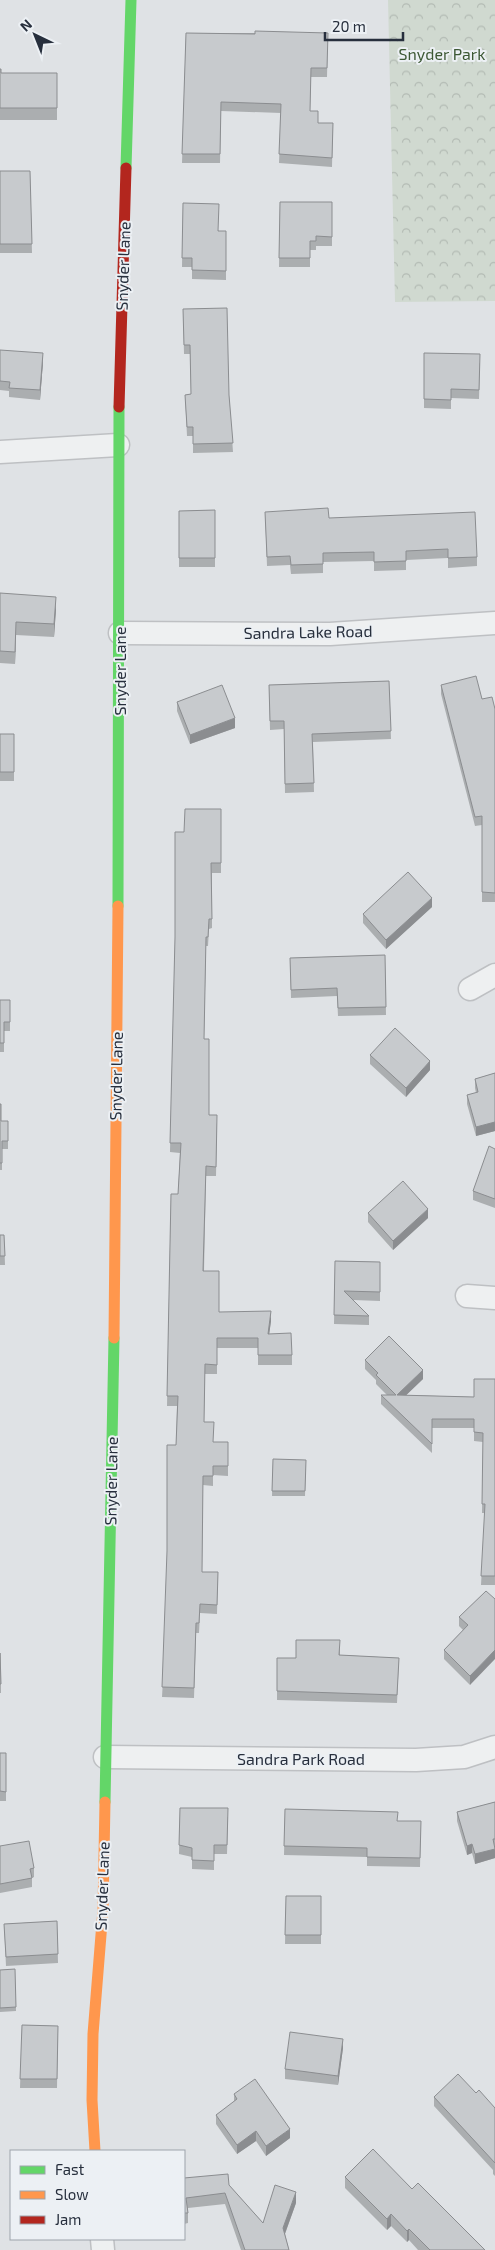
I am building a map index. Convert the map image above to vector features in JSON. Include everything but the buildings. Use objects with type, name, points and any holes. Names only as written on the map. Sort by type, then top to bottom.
[{"type":"street","name":"Snyder Lane","points":[[95,2150],[92,2100],[93,2034],[103,1910],[114,1353],[120,634],[118,445],[131,0]]},
{"type":"street","points":[[0,452],[118,445]]},
{"type":"street","name":"Sandra Lake Road","points":[[120,634],[330,634],[495,623]]},
{"type":"street","points":[[470,988],[495,975]]},
{"type":"street","points":[[467,1296],[495,1298]]},
{"type":"street","name":"Sandra Park Road","points":[[105,1757],[416,1760],[464,1757],[495,1748]]},
{"type":"green space","name":"Snyder Park","points":[[388,0],[495,0],[495,301],[395,302]]},
{"type":"traffic: fast","points":[[126,168],[131,0]]},
{"type":"traffic: fast","points":[[118,906],[119,407]]},
{"type":"traffic: fast","points":[[105,1802],[114,1338]]},
{"type":"traffic: slow","points":[[114,1338],[118,906]]},
{"type":"traffic: slow","points":[[95,2150],[92,2100],[93,2034],[103,1910],[105,1802]]},
{"type":"traffic: jam","points":[[119,407],[126,168]]}]
